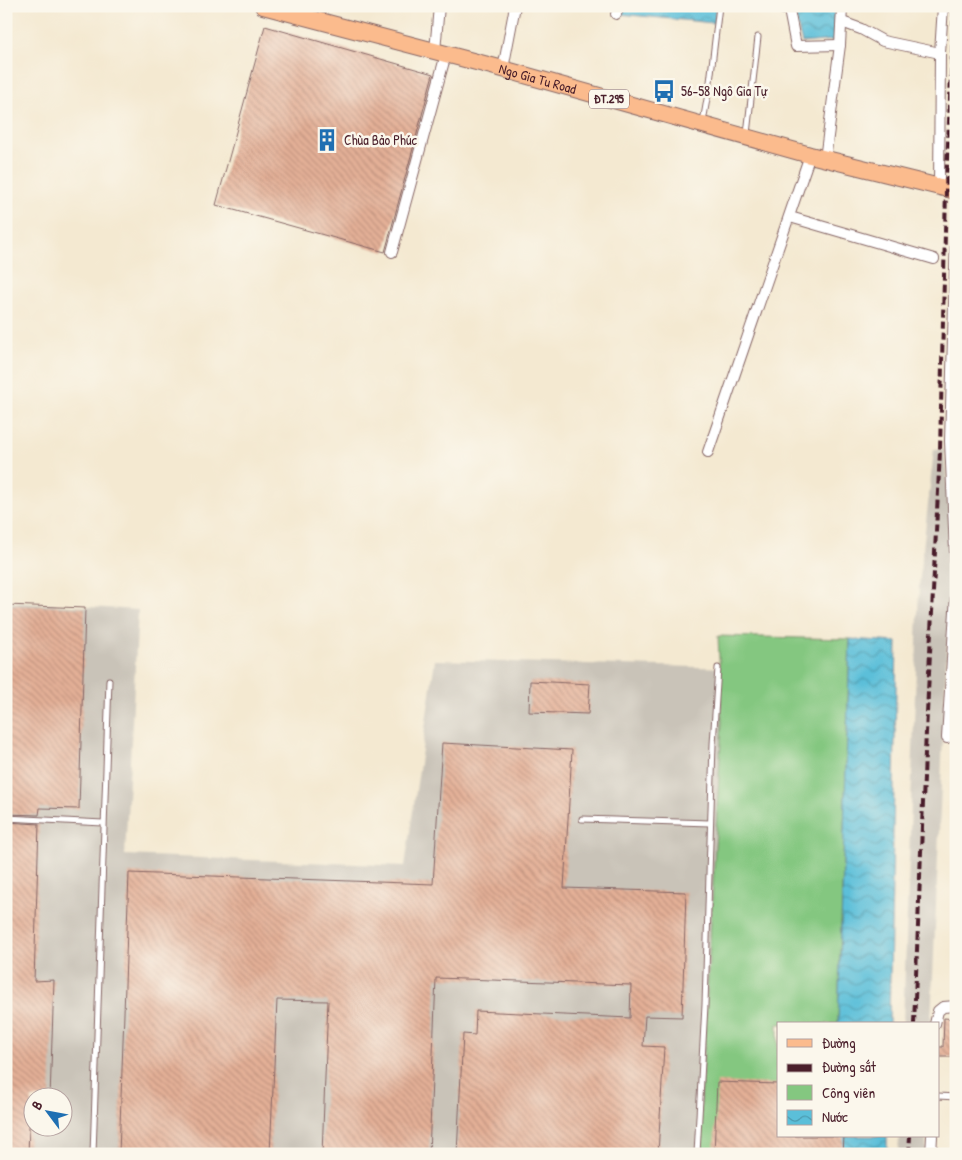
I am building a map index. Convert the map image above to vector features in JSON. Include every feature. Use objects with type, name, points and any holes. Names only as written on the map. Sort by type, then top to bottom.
[{"type":"main road","name":"Ngo Gia Tu Road","points":[[263,6],[304,12],[440,53],[818,157],[956,192]]},
{"type":"street","points":[[392,252],[440,53],[439,6]]},
{"type":"street","points":[[503,69],[515,6]]},
{"type":"street","points":[[771,6],[789,10],[796,46],[840,45]]},
{"type":"street","points":[[939,188],[940,53],[943,6]]},
{"type":"street","points":[[708,452],[790,217],[818,157],[840,45],[842,7]]},
{"type":"street","points":[[842,22],[883,41],[940,53]]},
{"type":"street","points":[[790,217],[934,259]]},
{"type":"street","points":[[956,235],[950,441],[956,573]]},
{"type":"street","points":[[947,738],[956,595]]},
{"type":"street","points":[[935,1022],[938,1011],[948,1006],[956,1006]]},
{"type":"street","points":[[931,1154],[932,1138]]},
{"type":"lane","points":[[703,125],[710,82],[718,6]]},
{"type":"lane","points":[[746,137],[758,38]]},
{"type":"lane","points":[[697,1154],[705,1006],[713,744],[718,668]]},
{"type":"lane","points":[[93,1154],[109,680]]},
{"type":"lane","points":[[6,818],[103,823]]},
{"type":"lane","points":[[582,819],[710,823]]},
{"type":"lane","points":[[940,1096],[956,1097]]},
{"type":"shaded area","points":[[934,449],[944,449],[949,511],[949,593],[931,1022],[903,1022],[919,586]]},
{"type":"shaded area","points":[[6,602],[138,610],[125,855],[405,866],[435,660],[733,668],[711,1154],[6,1154]]},
{"type":"shaded area","points":[[899,1138],[926,1138],[926,1154],[898,1154]]},
{"type":"green space","points":[[718,636],[850,639],[838,1022],[777,1022],[777,1138],[784,1138],[834,1154],[701,1154],[701,1103],[722,722]]},
{"type":"water","points":[[623,6],[716,6],[714,23],[620,14]]},
{"type":"water","points":[[788,6],[834,6],[834,40],[802,43],[793,8]]},
{"type":"water","points":[[850,639],[897,642],[889,1022],[838,1022]]},
{"type":"water","points":[[835,1138],[887,1138],[887,1154],[834,1154]]},
{"type":"building","name":"Chùa Bảo Phúc","points":[[265,26],[433,74],[385,252],[216,205]]},
{"type":"building","points":[[6,605],[85,608],[79,809],[40,808],[39,815],[6,814]]},
{"type":"building","points":[[530,681],[590,684],[588,714],[529,712]]},
{"type":"building","points":[[442,743],[572,750],[564,888],[686,892],[682,1017],[645,1016],[643,1046],[664,1047],[658,1154],[457,1154],[463,1034],[475,1035],[476,1011],[630,1018],[631,985],[436,978],[429,1154],[322,1154],[328,1001],[277,1000],[270,1154],[119,1154],[129,873],[433,884]]},
{"type":"building","points":[[6,822],[39,824],[34,981],[54,980],[50,1088],[22,1088],[22,1138],[29,1138],[28,1154],[6,1154]]},
{"type":"building","points":[[944,1018],[956,1019],[956,1057],[940,1057],[940,1047],[943,1047]]},
{"type":"building","points":[[717,1082],[777,1084],[777,1138],[844,1138],[843,1154],[714,1154]]},
{"type":"railway","points":[[914,1022],[940,451],[946,189],[954,6]]},
{"type":"railway","points":[[909,1154],[910,1138]]},
{"type":"place","name":"56-58 Ngô Gia Tự","points":[[664,91]]},
{"type":"place","name":"Chùa Bảo Phúc","points":[[327,140]]}]
